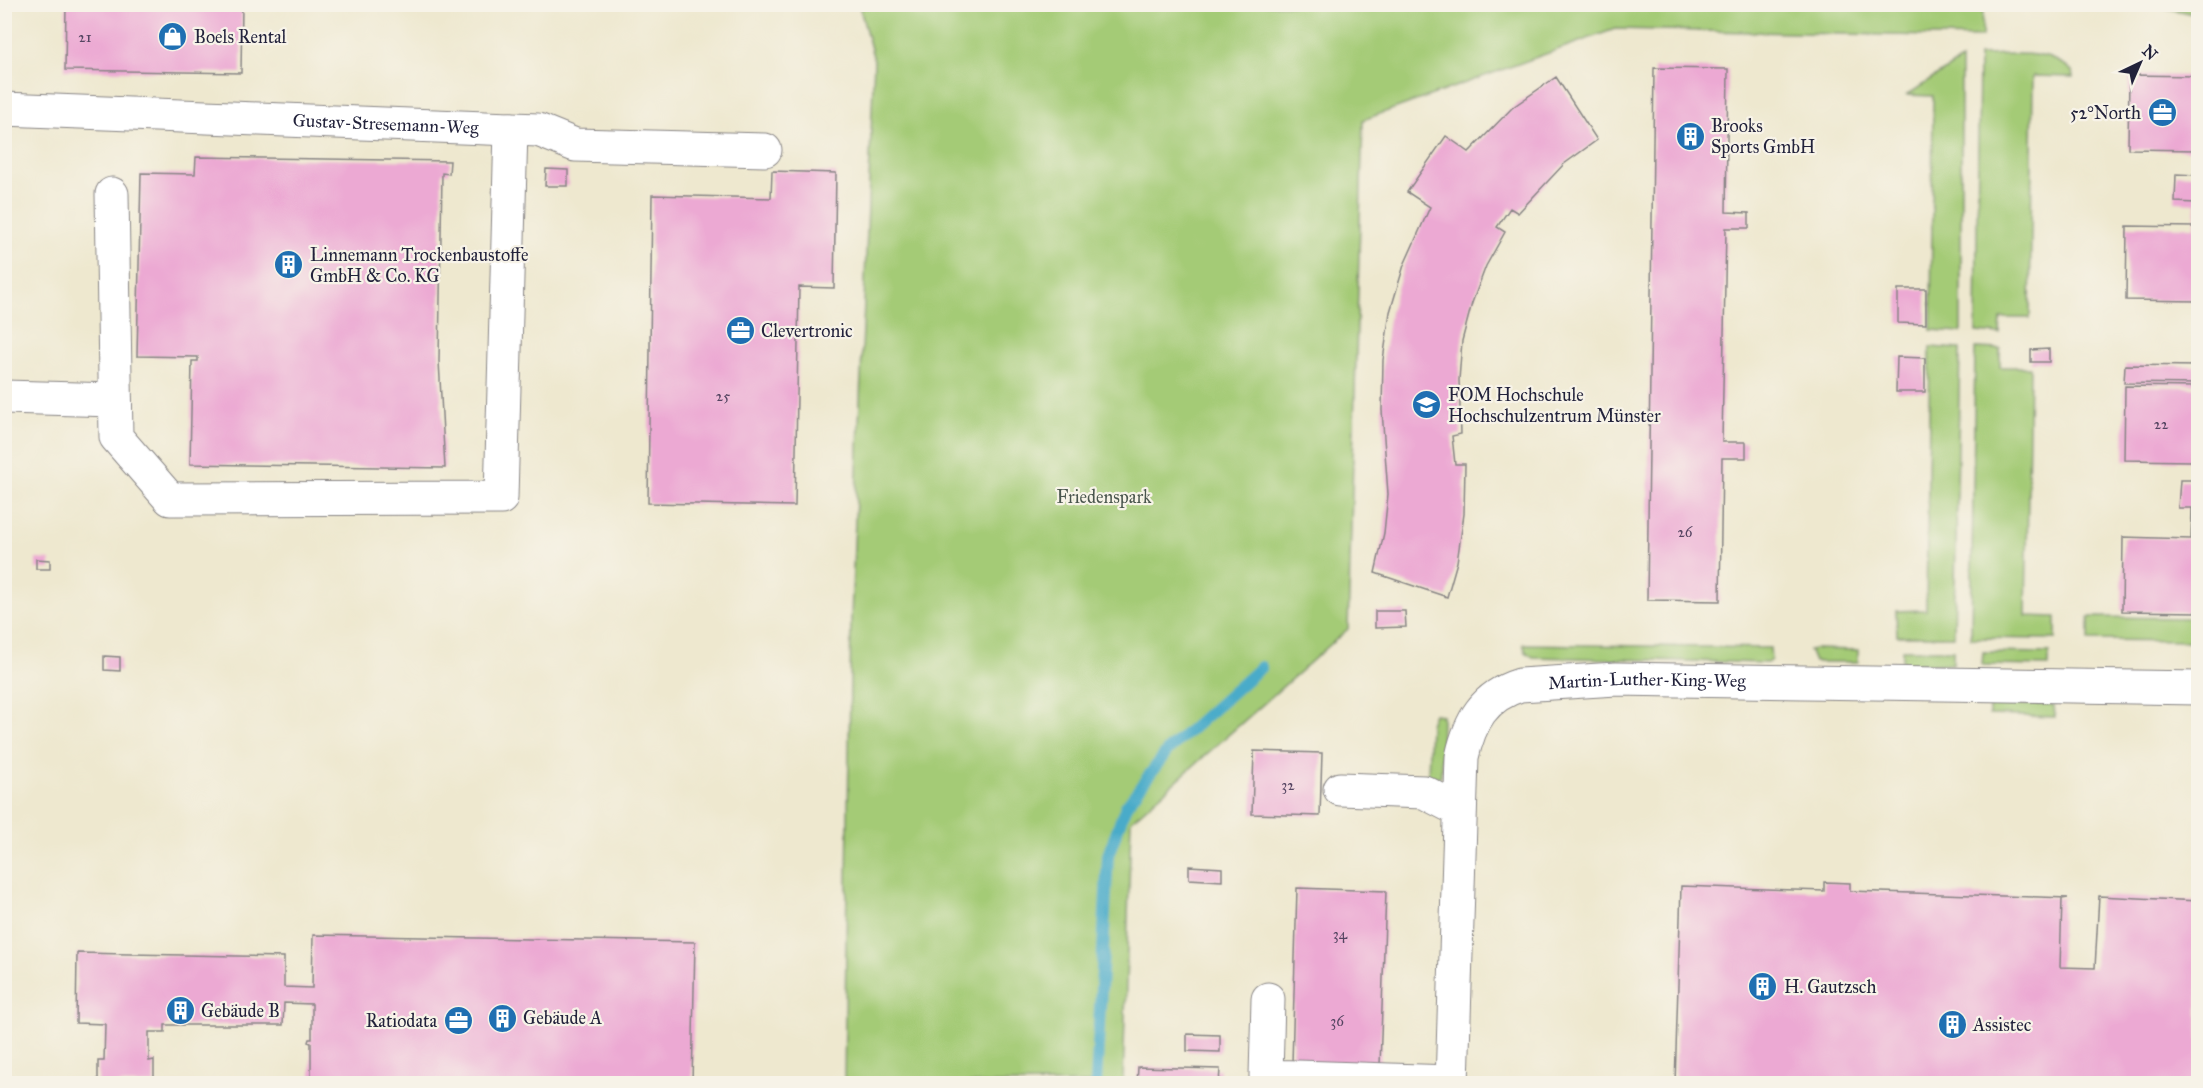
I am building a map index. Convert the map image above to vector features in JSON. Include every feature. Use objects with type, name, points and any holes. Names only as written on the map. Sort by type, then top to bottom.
[{"type":"street","name":"Gustav-Stresemann-Weg","points":[[4,109],[538,130],[575,145],[765,150]]},
{"type":"street","points":[[112,194],[116,437],[171,499],[501,498],[511,129]]},
{"type":"street","points":[[4,397],[115,400]]},
{"type":"street","name":"Martin-Luther-King-Weg","points":[[1452,1083],[1460,774],[1467,734],[1477,714],[1491,698],[1520,685],[1616,679],[2199,688]]},
{"type":"street","points":[[1340,789],[1424,792],[1459,810]]},
{"type":"street","points":[[1268,999],[1266,1076],[1452,1083]]},
{"type":"green space","name":"Friedenspark","points":[[1983,4],[1982,37],[1615,29],[1363,120],[1348,629],[1131,821],[1123,1083],[844,1084],[851,618],[874,60],[859,5]]},
{"type":"green space","points":[[2152,5],[2198,5],[2198,15]]},
{"type":"green space","points":[[1979,55],[2041,56],[2063,64],[2072,71],[2073,77],[2033,76],[2030,318],[2001,318],[2000,334],[1976,332]]},
{"type":"green space","points":[[1961,60],[1961,332],[1931,330],[1933,96],[1907,95]]},
{"type":"green space","points":[[1930,347],[1960,349],[1954,636],[1897,636],[1896,611],[1926,610]]},
{"type":"green space","points":[[1975,348],[2000,349],[2000,367],[2030,367],[2026,616],[2056,617],[2056,639],[1971,638]]},
{"type":"green space","points":[[2089,617],[2198,618],[2198,641],[2089,640]]},
{"type":"green space","points":[[1523,644],[1770,648],[1771,660],[1767,663],[1533,657],[1526,652]]},
{"type":"green space","points":[[1809,650],[1858,650],[1858,662],[1814,662]]},
{"type":"green space","points":[[1902,650],[1953,650],[1953,664],[1902,664]]},
{"type":"green space","points":[[1983,652],[2049,653],[2049,666],[1982,665]]},
{"type":"green space","points":[[1989,704],[2054,705],[2055,717],[1989,715]]},
{"type":"green space","points":[[1434,714],[1442,715],[1441,777],[1428,776],[1430,724]]},
{"type":"building","name":"Boels Rental","points":[[66,4],[242,4],[241,73],[65,70]]},
{"type":"building","points":[[1654,68],[1728,69],[1726,212],[1749,213],[1749,228],[1726,228],[1722,442],[1746,442],[1746,458],[1722,458],[1720,601],[1647,600]]},
{"type":"building","points":[[2129,75],[2198,76],[2198,150],[2128,149]]},
{"type":"building","points":[[1556,77],[1597,140],[1564,164],[1518,213],[1510,208],[1497,227],[1505,232],[1486,266],[1472,303],[1462,341],[1459,380],[1461,434],[1452,436],[1455,464],[1465,464],[1464,514],[1457,562],[1447,597],[1375,573],[1384,533],[1388,494],[1382,410],[1383,360],[1390,312],[1404,265],[1430,207],[1407,192],[1446,136],[1469,152],[1513,107]]},
{"type":"building","name":"Linnemann Trockenbaustoffe GmbH & Co. KG","points":[[196,157],[450,161],[449,174],[442,173],[439,361],[445,468],[190,464],[192,361],[198,361],[198,357],[137,356],[141,173],[195,174]]},
{"type":"building","points":[[2197,158],[2198,301],[2126,300],[2127,226],[2195,227],[2196,203],[2175,202],[2176,174],[2196,175]]},
{"type":"building","points":[[546,169],[568,170],[568,186],[545,186]]},
{"type":"building","points":[[772,171],[836,173],[834,288],[799,287],[795,506],[648,503],[652,195],[771,198]]},
{"type":"building","points":[[1898,289],[1926,289],[1926,324],[1898,323]]},
{"type":"building","points":[[2049,349],[2049,362],[2031,362],[2031,350]]},
{"type":"building","points":[[1897,357],[1925,358],[1925,392],[1896,392]]},
{"type":"building","points":[[2125,365],[2198,366],[2198,384],[2124,383]]},
{"type":"building","points":[[2125,386],[2198,387],[2198,612],[2122,611],[2123,537],[2191,539],[2192,508],[2178,508],[2180,480],[2192,480],[2192,461],[2124,460]]},
{"type":"building","points":[[36,559],[50,560],[50,569],[36,569]]},
{"type":"building","points":[[1375,611],[1405,611],[1406,627],[1375,628]]},
{"type":"building","points":[[104,656],[120,657],[120,671],[104,670]]},
{"type":"building","points":[[1254,751],[1322,753],[1320,816],[1252,814]]},
{"type":"building","points":[[1189,866],[1222,868],[1222,881],[1189,879]]},
{"type":"building","points":[[1824,882],[1850,883],[1850,891],[2068,898],[2062,899],[2060,967],[2095,968],[2099,896],[2198,901],[2198,1084],[1675,1084],[1681,886],[1824,891]]},
{"type":"building","points":[[1297,888],[1386,891],[1380,1066],[1292,1063]]},
{"type":"building","name":"Gebäude A","points":[[313,935],[695,942],[692,1084],[311,1084],[311,1043],[308,1042],[312,1039],[312,1004],[284,1003],[283,1025],[165,1025],[165,1032],[149,1032],[149,1061],[154,1060],[154,1084],[98,1084],[98,1061],[104,1061],[105,1024],[76,1023],[77,953],[284,957],[284,987],[312,988]]},
{"type":"building","points":[[1187,1034],[1220,1035],[1220,1052],[1187,1051]]},
{"type":"building","points":[[1138,1067],[1220,1069],[1219,1084],[1137,1084]]},
{"type":"waterway","points":[[1096,1084],[1108,855],[1126,806],[1168,750],[1261,667]]},
{"type":"place","name":"Boels Rental","points":[[173,37]]},
{"type":"place","name":"52°North","points":[[2162,113]]},
{"type":"place","name":"Brooks Sports GmbH","points":[[1690,136]]},
{"type":"place","name":"Linnemann Trockenbaustoffe GmbH & Co. KG","points":[[289,265]]},
{"type":"place","name":"Clevertronic","points":[[740,331]]},
{"type":"place","name":"FOM Hochschule Hochschulzentrum Münster","points":[[1427,405]]},
{"type":"place","name":"H. Gautzsch","points":[[1763,987]]},
{"type":"place","name":"Gebäude B","points":[[180,1011]]},
{"type":"place","name":"Gebäude A","points":[[502,1018]]},
{"type":"place","name":"Ratiodata","points":[[458,1021]]},
{"type":"place","name":"Assistec","points":[[1952,1025]]}]
